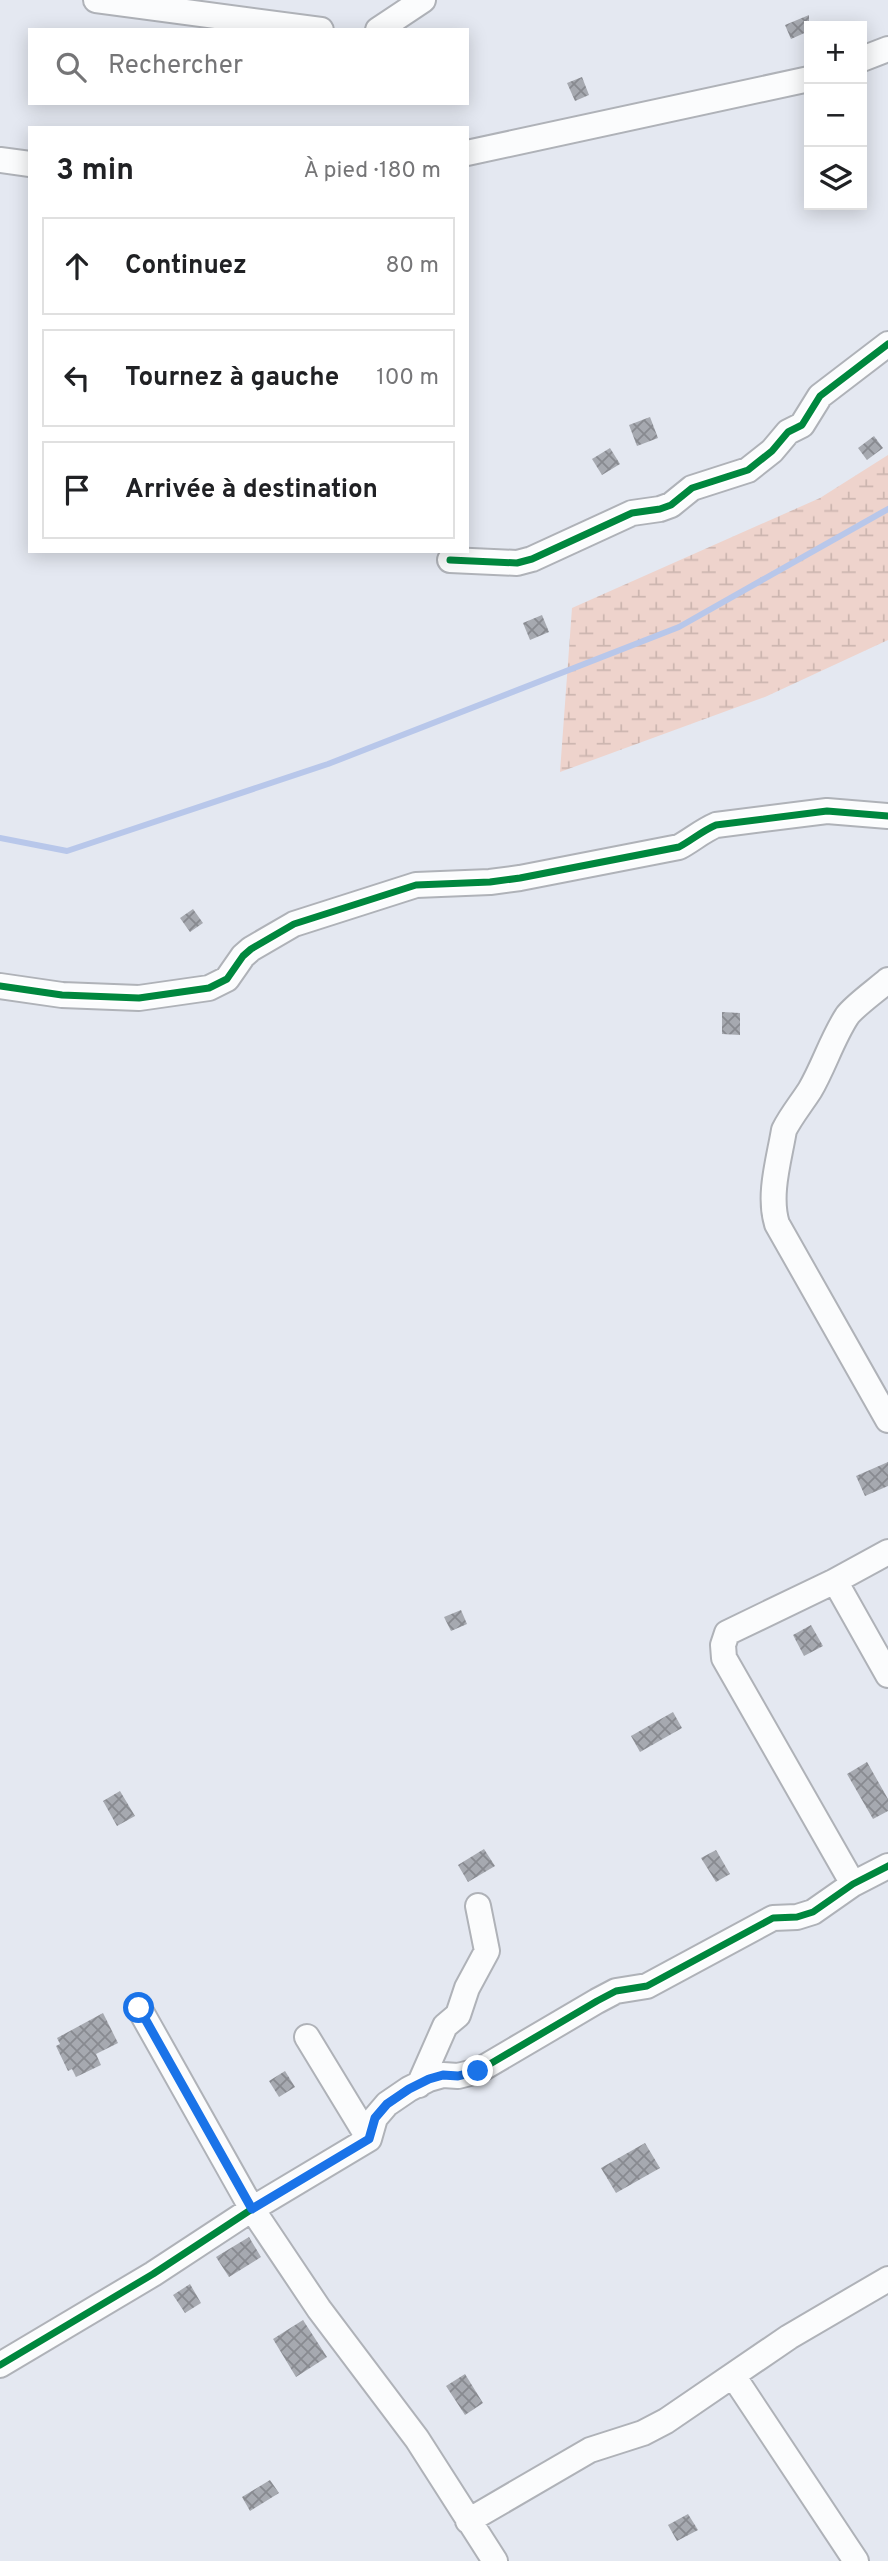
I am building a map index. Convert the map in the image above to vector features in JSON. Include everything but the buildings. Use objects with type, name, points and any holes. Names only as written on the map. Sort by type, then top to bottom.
[{"type":"street","points":[[96,0],[306,28]]},
{"type":"street","points":[[381,28],[423,0]]},
{"type":"street","points":[[867,57],[888,49]]},
{"type":"street","points":[[469,153],[804,80]]},
{"type":"street","points":[[0,160],[28,164]]},
{"type":"street","points":[[450,560],[517,563],[532,559],[632,513],[671,505],[692,488],[748,470],[772,451],[788,432],[802,425],[820,396],[888,344]]},
{"type":"street","points":[[0,986],[62,995],[139,998],[209,988],[227,979],[251,949],[295,924],[416,885],[520,878],[679,847],[703,830],[716,825],[827,811],[888,816]]},
{"type":"street","points":[[888,980],[848,1014],[809,1091],[797,1105],[793,1119],[784,1130],[773,1213],[888,1420]]},
{"type":"street","points":[[853,1884],[724,1658],[723,1645],[727,1633],[888,1552]]},
{"type":"street","points":[[835,1581],[888,1675]]},
{"type":"street","points":[[0,2365],[153,2274],[252,2209],[369,2139],[375,2118],[387,2104],[419,2085],[443,2075],[458,2076],[478,2071],[616,1991],[647,1986],[773,1918],[797,1917],[813,1912],[853,1884],[888,1866]]},
{"type":"street","points":[[419,2085],[445,2026],[458,2015],[467,1988],[486,1951],[478,1906]]},
{"type":"street","points":[[139,2008],[252,2209],[319,2309],[417,2439],[495,2561]]},
{"type":"street","points":[[307,2037],[369,2139]]},
{"type":"street","points":[[468,2521],[590,2451],[643,2433],[666,2421],[789,2337],[888,2279]]},
{"type":"street","points":[[734,2377],[856,2561]]},
{"type":"green space","points":[[888,455],[888,640],[765,697],[560,772],[572,608],[820,498]]},
{"type":"waterway","points":[[0,838],[67,851],[328,764],[679,627],[888,509]]},
{"type":"cycle path","points":[[450,560],[517,563],[532,559],[632,513],[671,505],[692,488],[748,470],[772,451],[788,432],[802,425],[820,396],[888,344]]},
{"type":"cycle path","points":[[0,986],[62,995],[139,998],[209,988],[227,979],[251,949],[294,924],[416,885],[520,878],[679,847],[716,825],[827,811],[888,816]]},
{"type":"cycle path","points":[[0,2365],[153,2274],[252,2209],[369,2139],[375,2118],[387,2104],[409,2089],[443,2075],[458,2076],[478,2071],[616,1991],[647,1986],[773,1918],[797,1917],[813,1912],[853,1884],[888,1866]]},
{"type":"route","points":[[139,2008],[252,2209],[369,2139],[375,2118],[387,2104],[409,2089],[443,2075],[458,2076],[478,2071]]}]
